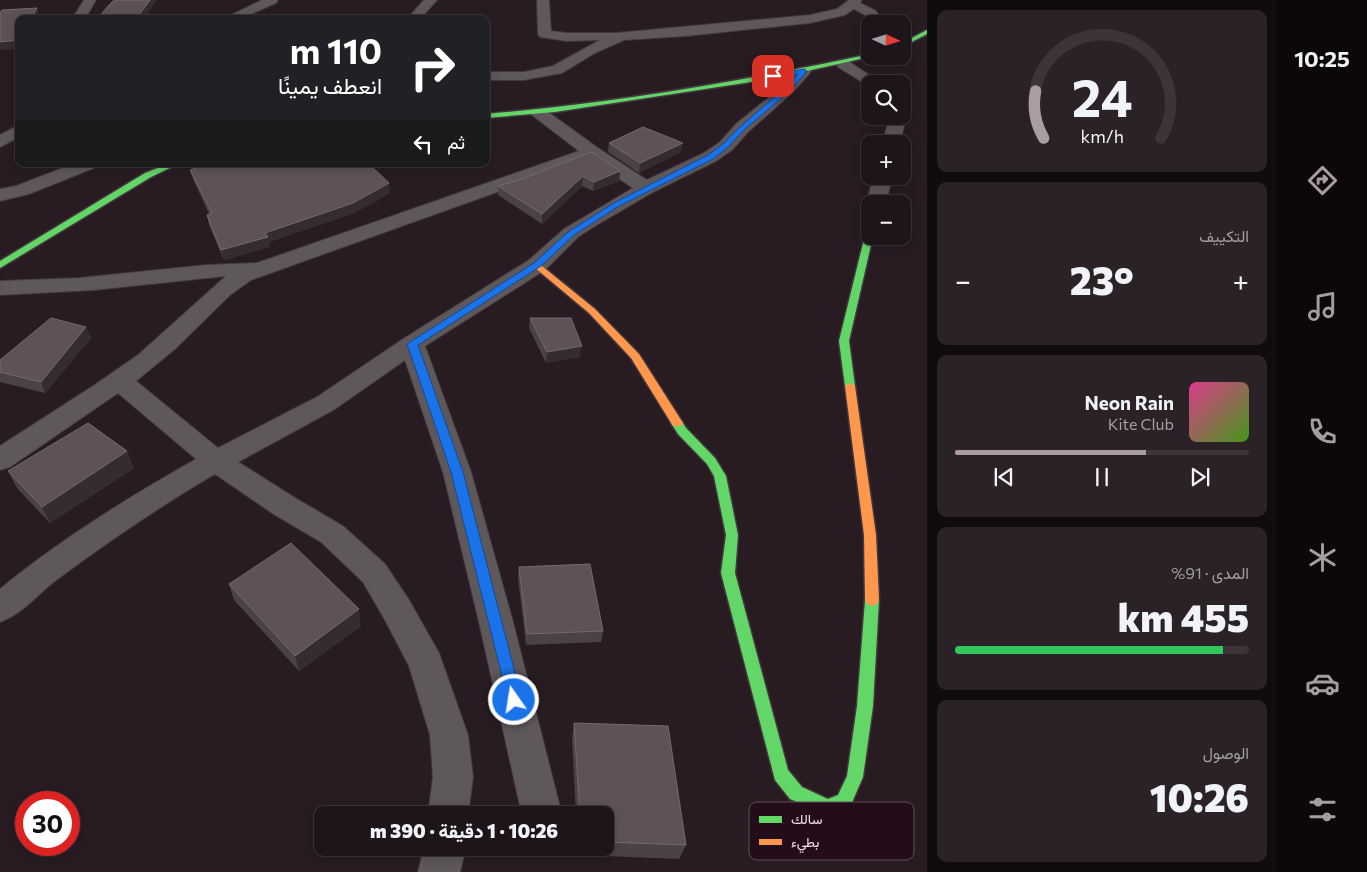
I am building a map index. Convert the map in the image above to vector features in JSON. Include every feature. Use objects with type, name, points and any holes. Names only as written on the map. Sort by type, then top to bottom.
[{"type":"street","points":[[81,15],[90,0]]},
{"type":"street","points":[[417,15],[431,0]]},
{"type":"street","points":[[543,0],[545,34],[567,37],[678,33],[788,22],[833,14],[854,2],[874,15]]},
{"type":"street","points":[[241,15],[278,2]]},
{"type":"street","points":[[266,15],[278,2]]},
{"type":"street","points":[[911,42],[920,38],[927,32]]},
{"type":"street","points":[[490,76],[524,76],[557,70],[590,50],[621,36]]},
{"type":"street","points":[[490,116],[538,112],[804,71],[861,59]]},
{"type":"street","points":[[843,64],[861,75]]},
{"type":"street","points":[[0,608],[42,573],[144,502],[216,460],[326,403],[412,344],[537,264],[571,234],[616,204],[710,157],[776,100],[804,71]]},
{"type":"street","points":[[538,112],[592,152],[646,188]]},
{"type":"street","points":[[0,142],[15,133]]},
{"type":"street","points":[[0,460],[120,381],[166,344],[235,279],[255,270],[592,152]]},
{"type":"street","points":[[0,195],[22,190],[80,167]]},
{"type":"street","points":[[0,266],[148,175],[167,167]]},
{"type":"street","points":[[841,802],[844,801],[855,776],[865,706],[872,619],[870,535],[844,341],[866,245]]},
{"type":"street","points":[[537,264],[592,311],[630,350],[654,384],[682,431],[716,468],[720,476],[732,535],[726,559],[728,573],[781,774],[796,793],[817,802]]},
{"type":"street","points":[[0,288],[124,280],[214,269],[255,270]]},
{"type":"street","points":[[412,344],[457,472],[496,622],[540,806]]},
{"type":"street","points":[[120,381],[216,460],[286,507],[332,534],[374,573],[397,610],[426,664],[449,735],[453,778],[449,806]]},
{"type":"street","points":[[439,872],[443,856]]},
{"type":"building","points":[[114,0],[150,0],[139,15],[100,15]]},
{"type":"building","points":[[37,8],[33,15],[15,15],[15,40],[0,42],[0,13],[2,10]]},
{"type":"building","points":[[643,127],[683,143],[640,163],[609,143]]},
{"type":"building","points":[[591,152],[620,171],[594,182],[583,176],[542,214],[498,186],[522,179]]},
{"type":"building","points":[[198,167],[372,167],[389,183],[353,203],[265,233],[268,237],[221,250],[207,215],[212,213],[190,170]]},
{"type":"building","points":[[51,318],[86,327],[41,382],[0,372],[0,360]]},
{"type":"building","points":[[530,318],[571,318],[582,346],[547,352]]},
{"type":"building","points":[[88,423],[127,451],[42,507],[8,471]]},
{"type":"building","points":[[291,543],[359,609],[295,656],[229,584]]},
{"type":"building","points":[[590,564],[603,631],[527,634],[519,567]]},
{"type":"building","points":[[574,723],[668,726],[686,845],[614,842],[614,806],[579,806]]},
{"type":"traffic: fast","points":[[911,40],[927,32]]},
{"type":"traffic: fast","points":[[490,116],[555,110],[771,77],[861,58]]},
{"type":"traffic: fast","points":[[0,265],[148,175],[167,167]]},
{"type":"traffic: fast","points":[[850,386],[844,341],[866,245]]},
{"type":"traffic: fast","points":[[677,423],[682,431],[711,461],[720,476],[732,535],[728,573],[781,774],[796,793],[817,802]]},
{"type":"traffic: fast","points":[[841,802],[844,801],[855,777],[865,706],[872,600]]},
{"type":"traffic: slow","points":[[537,265],[592,311],[635,356],[677,423]]},
{"type":"traffic: slow","points":[[850,386],[870,535],[872,600]]},
{"type":"route","points":[[514,700],[457,472],[412,344],[537,264],[571,234],[616,204],[694,166],[726,146],[742,128],[788,89],[804,71],[773,76]]}]
